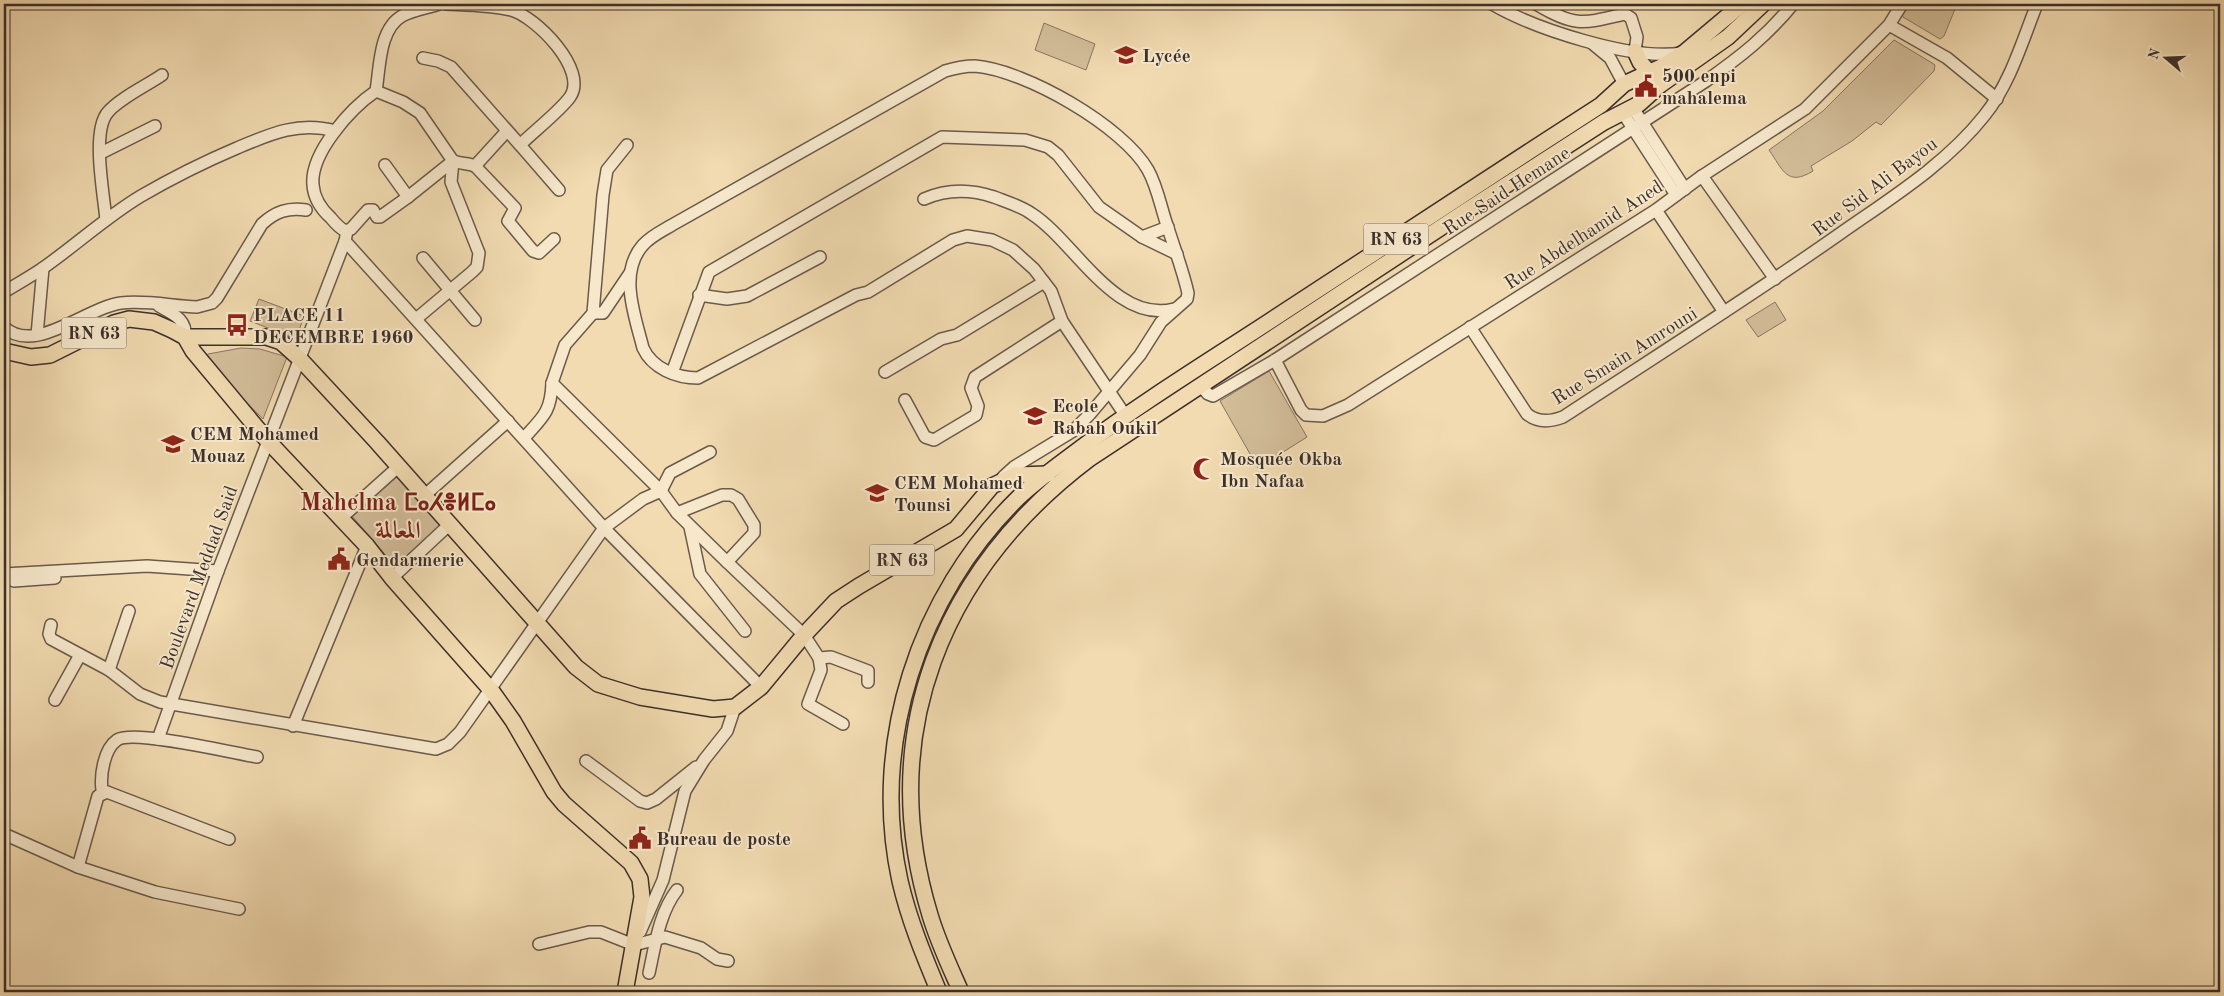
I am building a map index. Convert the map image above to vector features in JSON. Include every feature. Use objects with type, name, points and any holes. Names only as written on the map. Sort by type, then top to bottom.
[{"type":"main road","name":"RN 63","points":[[1047,474],[1125,415],[1601,106],[1624,84],[1686,52],[1742,4]]},
{"type":"main road","points":[[961,992],[936,934],[924,898],[916,855],[910,783],[914,733],[933,661],[942,638],[964,596],[986,562],[1012,529],[1069,474],[1200,385],[1466,211],[1624,112],[1728,37],[1763,4]]},
{"type":"main road","points":[[1635,51],[1640,62],[1654,78],[1655,90]]},
{"type":"main road","points":[[1609,98],[1610,106],[1624,112]]},
{"type":"main road","name":"RN 63","points":[[4,351],[31,357],[50,355],[114,323],[128,319],[154,322],[185,337],[266,337],[281,342],[300,359],[377,442],[576,667],[598,684],[640,698],[704,708],[735,707],[761,687],[804,635],[836,601],[956,529],[996,483]]},
{"type":"main road","points":[[185,337],[193,351],[267,440],[367,546],[392,578],[491,690],[514,721],[554,792],[564,804],[625,857],[636,870],[642,888],[642,897],[625,992]]},
{"type":"main road","points":[[939,992],[918,942],[900,878],[892,813],[894,747],[908,683],[931,621],[963,564],[983,537],[1018,498],[1047,474]]},
{"type":"main road","points":[[996,483],[1014,475],[1069,474]]},
{"type":"main road","points":[[996,483],[1010,484],[1018,498]]},
{"type":"street","points":[[439,4],[402,16],[390,26],[384,43],[376,91],[354,109],[335,131],[316,164],[313,185],[319,206],[343,230],[416,319],[604,528],[761,687]]},
{"type":"street","points":[[446,4],[514,7],[556,44],[570,65],[574,81],[571,96],[520,145]]},
{"type":"street","points":[[1492,4],[1532,23],[1590,41],[1661,55],[1686,52]]},
{"type":"street","points":[[1536,4],[1563,18],[1582,23],[1597,22],[1625,14],[1631,18],[1636,32],[1635,51]]},
{"type":"street","name":"Rue Said Hemane","points":[[1200,385],[1208,394],[1213,396],[1275,360],[1740,57],[1772,29],[1793,4]]},
{"type":"street","name":"Rue Abdelhamid Aned","points":[[1275,360],[1301,410],[1306,415],[1323,416],[1348,405],[1656,210],[1702,176],[1805,109],[1889,25],[1902,4]]},
{"type":"street","name":"Rue Sid Ali Bayou","points":[[1724,312],[1775,280],[1917,180],[1960,142],[1997,99],[2008,77],[2037,4]]},
{"type":"street","points":[[1889,25],[1947,58],[1997,99]]},
{"type":"street","points":[[1590,41],[1610,58],[1624,84]]},
{"type":"street","points":[[423,58],[438,61],[451,67],[506,132],[520,145],[559,190]]},
{"type":"street","points":[[593,313],[602,313],[630,272],[636,256],[643,245],[672,225],[932,78],[960,67],[974,66],[992,70],[1035,85],[1076,106],[1113,134],[1142,160],[1156,188],[1188,294],[1187,299],[1161,322],[1140,355],[1090,414],[1073,431],[1014,467],[996,483]]},
{"type":"street","points":[[106,220],[100,153],[100,135],[105,116],[113,108],[162,75]]},
{"type":"street","points":[[376,91],[403,102],[420,114],[453,161],[475,166],[514,208],[508,221],[533,252],[539,253],[554,239]]},
{"type":"street","points":[[1624,112],[1638,125],[1681,192]]},
{"type":"street","points":[[100,153],[155,126]]},
{"type":"street","points":[[4,292],[43,268],[106,220],[142,196],[197,167],[270,134],[308,126],[320,126],[335,131]]},
{"type":"street","points":[[475,166],[506,132]]},
{"type":"street","points":[[672,373],[699,295],[709,272],[716,266],[933,141],[951,136],[1025,140],[1048,147],[1058,155],[1099,207],[1142,238],[1177,254]]},
{"type":"street","points":[[524,438],[546,414],[551,399],[552,383],[565,345],[593,313],[603,195],[607,170],[627,145]]},
{"type":"street","points":[[346,236],[368,210],[372,210],[377,217],[380,217],[453,161]]},
{"type":"street","points":[[416,319],[448,290],[472,272],[479,260],[479,253],[451,182],[453,161]]},
{"type":"street","points":[[385,164],[408,196]]},
{"type":"street","points":[[1702,176],[1775,280]]},
{"type":"street","points":[[924,199],[948,191],[967,191],[986,194],[1017,205],[1033,214],[1046,225],[1096,277],[1127,300],[1151,311],[1164,312],[1174,309]]},
{"type":"street","points":[[4,327],[17,335],[37,335],[53,331],[108,306],[130,302],[197,307],[212,303],[265,221],[278,212],[288,209],[306,210]]},
{"type":"street","points":[[1656,210],[1724,312]]},
{"type":"street","points":[[1142,238],[1168,227]]},
{"type":"street","name":"Boulevard Meddad Said","points":[[158,739],[218,571],[346,236]]},
{"type":"street","points":[[630,272],[630,294],[642,348],[654,364],[672,373],[691,378],[706,375],[856,295],[868,292],[953,240],[967,236],[992,240],[1003,244],[1024,259],[1051,291],[1062,321],[1107,392],[1125,415]]},
{"type":"street","points":[[699,295],[727,299],[747,296],[820,257]]},
{"type":"street","points":[[423,258],[475,320]]},
{"type":"street","points":[[37,335],[43,268]]},
{"type":"street","points":[[885,372],[941,340],[957,334],[1044,282]]},
{"type":"street","points":[[156,304],[184,322],[185,337]]},
{"type":"street","name":"Rue Smain Amrouni","points":[[1470,326],[1527,414],[1532,418],[1543,421],[1563,417],[1724,312]]},
{"type":"street","points":[[905,400],[925,437],[934,440],[976,415],[978,406],[971,388],[975,377],[1062,321]]},
{"type":"street","points":[[552,383],[661,492],[690,527],[804,635],[819,658],[821,670],[808,704],[843,724]]},
{"type":"street","points":[[424,496],[508,421]]},
{"type":"street","points":[[51,624],[48,634],[51,639],[109,670],[140,694],[160,702],[436,749],[448,744],[491,690],[604,528],[643,499],[661,492],[670,473],[710,452]]},
{"type":"street","points":[[340,519],[398,467]]},
{"type":"street","points":[[678,513],[722,495],[731,495],[738,499],[754,525],[754,533],[727,562]]},
{"type":"street","points":[[392,578],[450,524]]},
{"type":"street","points":[[690,527],[700,574],[746,631]]},
{"type":"street","points":[[293,726],[367,546]]},
{"type":"street","points":[[4,574],[143,566],[218,571]]},
{"type":"street","points":[[4,582],[142,572],[158,567]]},
{"type":"street","points":[[109,670],[129,611]]},
{"type":"street","points":[[55,700],[80,655]]},
{"type":"street","points":[[819,658],[831,657],[868,671],[868,682]]},
{"type":"street","points":[[634,945],[663,880],[684,791],[704,760],[728,731],[735,707]]},
{"type":"street","points":[[229,839],[102,790],[101,778],[109,748],[118,739],[129,736],[158,739],[257,757]]},
{"type":"street","points":[[586,761],[640,801],[647,803],[656,799],[704,760]]},
{"type":"street","points":[[78,867],[98,796],[107,792]]},
{"type":"street","points":[[4,834],[78,867],[155,892],[239,909]]},
{"type":"street","points":[[649,973],[652,953],[670,899],[677,890]]},
{"type":"street","points":[[539,944],[589,932],[601,932],[634,945],[665,937],[700,948],[717,959],[728,961]]},
{"type":"shaded area","points":[[1907,4],[1957,4],[1944,36],[1940,39],[1903,17],[1902,13]]},
{"type":"shaded area","points":[[1044,23],[1095,44],[1086,70],[1035,50]]},
{"type":"shaded area","points":[[1894,40],[1935,65],[1934,71],[1881,125],[1876,122],[1852,141],[1811,166],[1813,171],[1804,176],[1791,177],[1786,174],[1769,150],[1823,111]]},
{"type":"shaded area","points":[[259,299],[304,316],[296,339],[250,321]]},
{"type":"shaded area","points":[[1775,302],[1786,320],[1758,337],[1746,320]]},
{"type":"shaded area","points":[[241,348],[260,349],[287,357],[263,419],[204,359],[208,354]]},
{"type":"shaded area","points":[[1269,371],[1307,437],[1258,468],[1220,401]]},
{"type":"shaded area","points":[[400,474],[443,523],[395,566],[352,516]]},
{"type":"place","name":"Lycée","points":[[1126,55]]},
{"type":"place","name":"500 enpi mahalema","points":[[1646,86]]},
{"type":"place","name":"PLACE 11 DECEMBRE 1960","points":[[237,325]]},
{"type":"place","name":"Ecole Rabah Oukil","points":[[1035,416]]},
{"type":"place","name":"CEM Mohamed Mouaz","points":[[173,444]]},
{"type":"place","name":"Mosquée Okba Ibn Nafaa","points":[[1204,469]]},
{"type":"place","name":"CEM Mohamed Tounsi","points":[[877,493]]},
{"type":"place","name":"Gendarmerie","points":[[339,559]]},
{"type":"place","name":"Bureau de poste","points":[[640,838]]},
{"type":"district","name":"Mahelma ⵎⴰⵃⴻⵍⵎⴰ المعالمة","points":[[398,516]]}]
